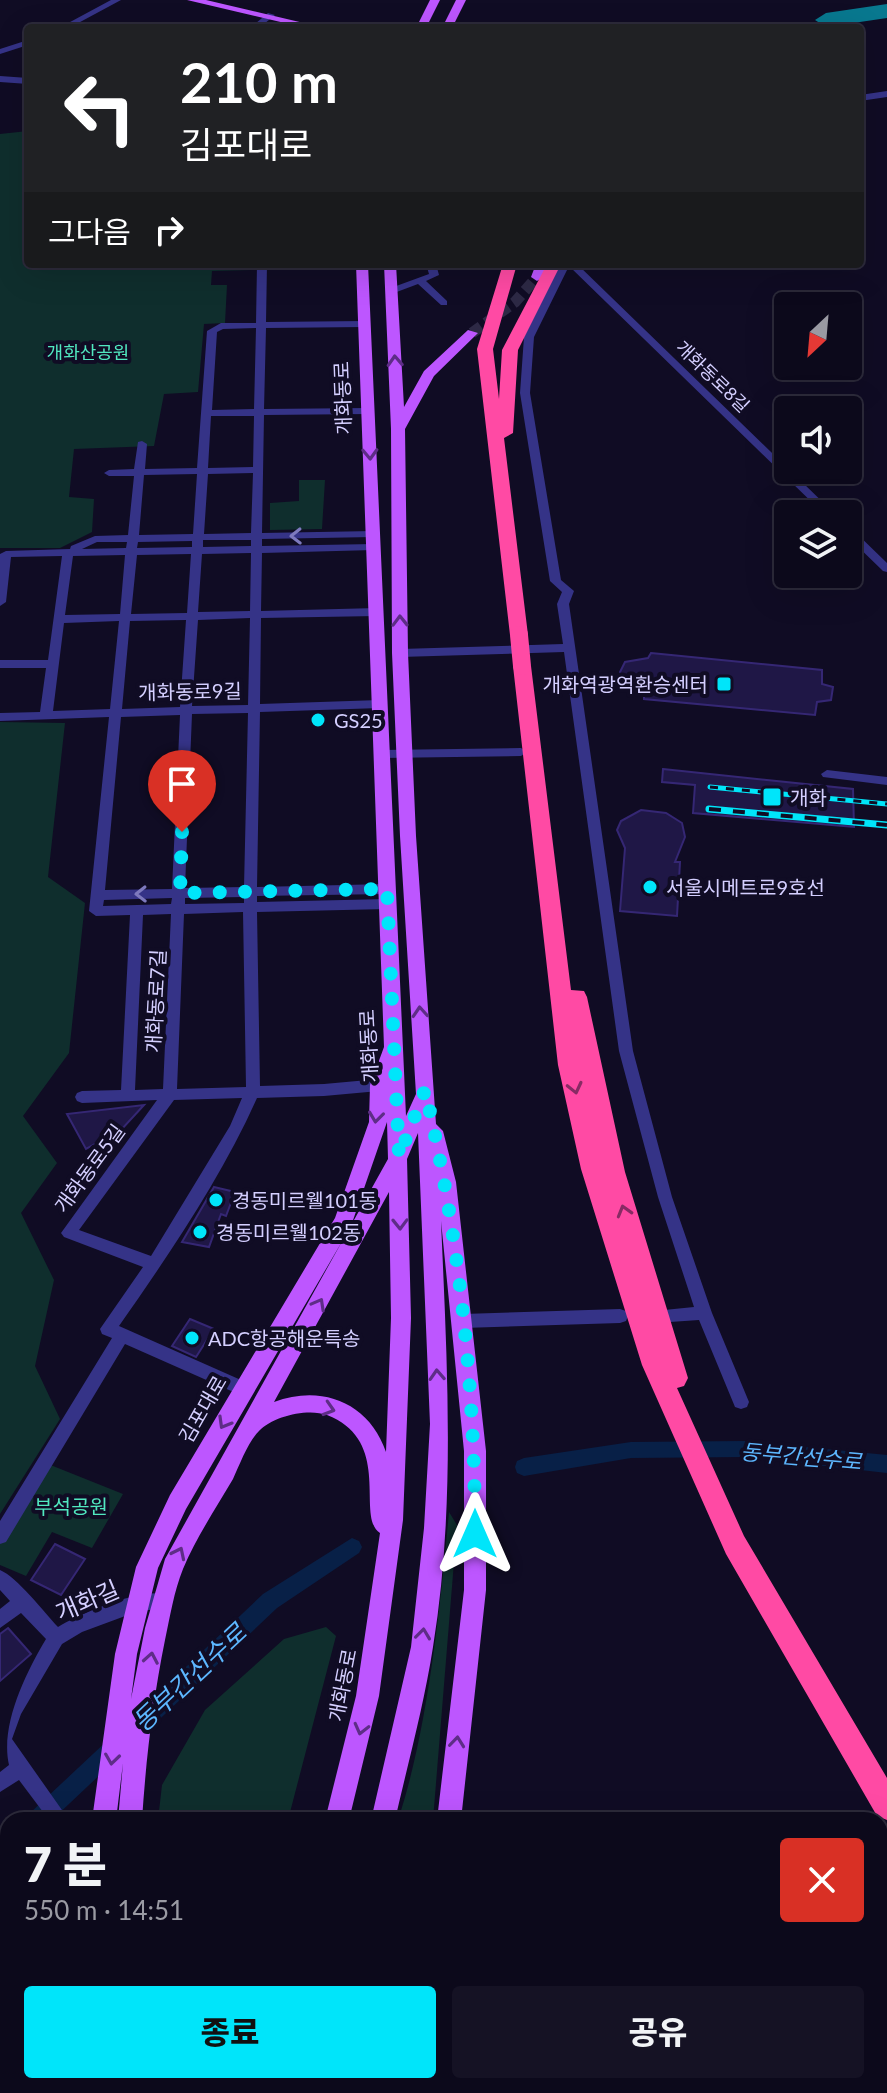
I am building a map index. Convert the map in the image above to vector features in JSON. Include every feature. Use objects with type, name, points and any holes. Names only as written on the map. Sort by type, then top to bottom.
[{"type":"highway","points":[[509,268],[485,349],[543,788],[587,1064],[613,1172],[662,1366],[742,1545],[887,1806]]},
{"type":"highway","points":[[519,268],[500,318],[496,351],[524,634]]},
{"type":"highway","points":[[504,442],[510,350],[518,329],[552,268]]},
{"type":"highway","points":[[742,1545],[887,1778]]},
{"type":"main road","points":[[192,0],[305,24]]},
{"type":"main road","points":[[423,24],[435,0]]},
{"type":"main road","points":[[449,24],[460,4]]},
{"type":"main road","points":[[458,24],[460,4]]},
{"type":"main road","name":"개화동로","points":[[339,1812],[368,1700],[388,1569],[402,1404],[399,1157],[382,811],[362,268]]},
{"type":"main road","points":[[385,1812],[422,1647],[435,1528],[440,1424],[425,1090],[404,755],[398,429],[390,268]]},
{"type":"main road","points":[[398,429],[429,374],[472,333]]},
{"type":"main road","points":[[382,811],[391,809],[396,831],[408,836]]},
{"type":"main road","name":"김포대로","points":[[105,1812],[126,1654],[147,1567],[178,1502],[344,1220],[378,1122],[379,1085],[393,1042]]},
{"type":"main road","points":[[131,1812],[156,1627],[173,1566],[191,1528],[255,1422],[399,1157],[425,1090]]},
{"type":"main road","points":[[425,1090],[446,1182],[475,1451],[475,1590],[450,1812]]},
{"type":"main road","points":[[255,1422],[302,1403],[315,1404],[338,1410],[370,1439],[377,1462],[388,1569]]},
{"type":"street","points":[[71,24],[117,0]]},
{"type":"street","points":[[259,24],[271,15]]},
{"type":"street","points":[[0,41],[24,44]]},
{"type":"street","points":[[0,52],[24,44]]},
{"type":"street","points":[[0,79],[24,81]]},
{"type":"street","points":[[864,97],[887,94]]},
{"type":"street","points":[[244,1389],[108,1329],[154,1264],[236,1128],[253,1090],[250,907],[262,268]]},
{"type":"street","points":[[391,291],[434,275],[432,268]]},
{"type":"street","points":[[563,268],[529,337],[525,393],[556,581],[568,591],[563,604],[626,1051],[665,1197],[704,1313],[741,1402]]},
{"type":"street","name":"개화동로8길","points":[[576,268],[816,500]]},
{"type":"street","points":[[419,280],[444,303]]},
{"type":"street","points":[[260,326],[365,324]]},
{"type":"street","name":"개화동로7길","points":[[170,1094],[186,711],[212,331],[221,326],[260,326]]},
{"type":"street","points":[[207,413],[369,411]]},
{"type":"street","points":[[142,444],[96,911],[250,907],[387,897]]},
{"type":"street","points":[[109,473],[258,470]]},
{"type":"street","points":[[0,602],[6,554],[68,552],[132,545],[374,540]]},
{"type":"street","points":[[862,545],[887,569]]},
{"type":"street","points":[[46,715],[68,552]]},
{"type":"street","points":[[58,619],[377,612]]},
{"type":"street","points":[[400,653],[569,648]]},
{"type":"street","points":[[0,664],[52,664]]},
{"type":"street","name":"개화동로9길","points":[[0,717],[380,704]]},
{"type":"street","points":[[382,754],[439,756],[521,752]]},
{"type":"street","points":[[827,774],[887,781]]},
{"type":"street","points":[[97,895],[251,892],[387,897]]},
{"type":"street","name":"개화동로7길","points":[[128,1096],[137,910]]},
{"type":"street","name":"개화동로5길","points":[[82,1097],[324,1090],[379,1085]]},
{"type":"street","name":"개화동로5길","points":[[154,1264],[69,1233],[170,1094]]},
{"type":"street","points":[[670,1315],[704,1313]]},
{"type":"street","points":[[463,1321],[620,1316]]},
{"type":"street","points":[[0,1536],[122,1335]]},
{"type":"street","points":[[0,1578],[56,1638]]},
{"type":"street","points":[[0,1620],[23,1600]]},
{"type":"street","name":"개화길","points":[[2,1743],[14,1709],[56,1638],[77,1625],[136,1604],[162,1601]]},
{"type":"street","points":[[2,1743],[54,1812]]},
{"type":"street","points":[[0,1783],[22,1766]]},
{"type":"green space","name":"개화산공원","points":[[24,131],[24,268],[252,268],[212,271],[211,285],[227,285],[225,323],[204,324],[198,392],[164,394],[154,446],[74,449],[69,497],[94,499],[92,532],[60,548],[0,548],[0,134]]},
{"type":"green space","points":[[299,480],[325,480],[322,529],[270,530],[270,503],[299,501]]},
{"type":"green space","points":[[0,722],[65,723],[48,877],[85,903],[69,1053],[23,1116],[57,1163],[21,1213],[54,1280],[35,1366],[60,1419],[0,1514]]},
{"type":"green space","name":"부석공원","points":[[48,1464],[123,1494],[92,1548],[52,1532],[26,1576],[0,1565],[0,1544]]},
{"type":"green space","points":[[449,1512],[457,1525],[434,1812],[400,1812],[425,1708]]},
{"type":"green space","points":[[326,1627],[336,1636],[290,1812],[159,1812],[162,1785],[205,1710],[284,1639]]},
{"type":"building","name":"개화역광역환승센터","points":[[651,653],[822,670],[822,684],[833,687],[831,700],[817,702],[815,715],[644,699],[644,692],[623,682],[620,672],[625,662],[648,658]]},
{"type":"building","name":"개화","points":[[663,769],[853,789],[854,827],[693,813],[695,785],[662,782]]},
{"type":"building","name":"서울시메트로9호선","points":[[641,810],[666,813],[682,823],[685,837],[675,862],[680,862],[677,916],[620,911],[625,848],[617,830],[621,821]]},
{"type":"building","points":[[144,1105],[121,1130],[86,1149],[67,1114]]},
{"type":"building","points":[[214,1187],[235,1192],[226,1216],[221,1214],[209,1247],[182,1242]]},
{"type":"building","name":"ADC항공해운특송","points":[[190,1319],[214,1329],[196,1357],[172,1346]]},
{"type":"building","points":[[55,1544],[85,1559],[61,1595],[31,1580]]},
{"type":"building","points":[[8,1628],[31,1654],[0,1681],[0,1634]]},
{"type":"waterway","name":"동부간선수로","points":[[524,1467],[631,1450],[745,1449],[887,1464]]},
{"type":"waterway","name":"동부간선수로","points":[[139,1725],[270,1601],[352,1547]]},
{"type":"waterway","name":"동부간선수로","points":[[46,1812],[116,1746]]},
{"type":"taxiway","points":[[826,20],[887,11]]},
{"type":"tunnel","points":[[472,333],[515,302],[537,277]]},
{"type":"railway","points":[[710,787],[887,804]]},
{"type":"railway","points":[[709,809],[887,825]]},
{"type":"place","name":"개화역광역환승센터","points":[[724,684]]},
{"type":"place","name":"GS25","points":[[318,720]]},
{"type":"place","name":"개화","points":[[772,797]]},
{"type":"place","name":"서울시메트로9호선","points":[[650,887]]},
{"type":"place","name":"경동미르웰101동","points":[[216,1200]]},
{"type":"place","name":"경동미르웰102동","points":[[200,1232]]},
{"type":"place","name":"ADC항공해운특송","points":[[192,1338]]},
{"type":"route","points":[[182,832],[180,893],[387,889],[399,1157],[425,1090],[446,1182],[463,1321],[475,1451],[475,1534]]}]
